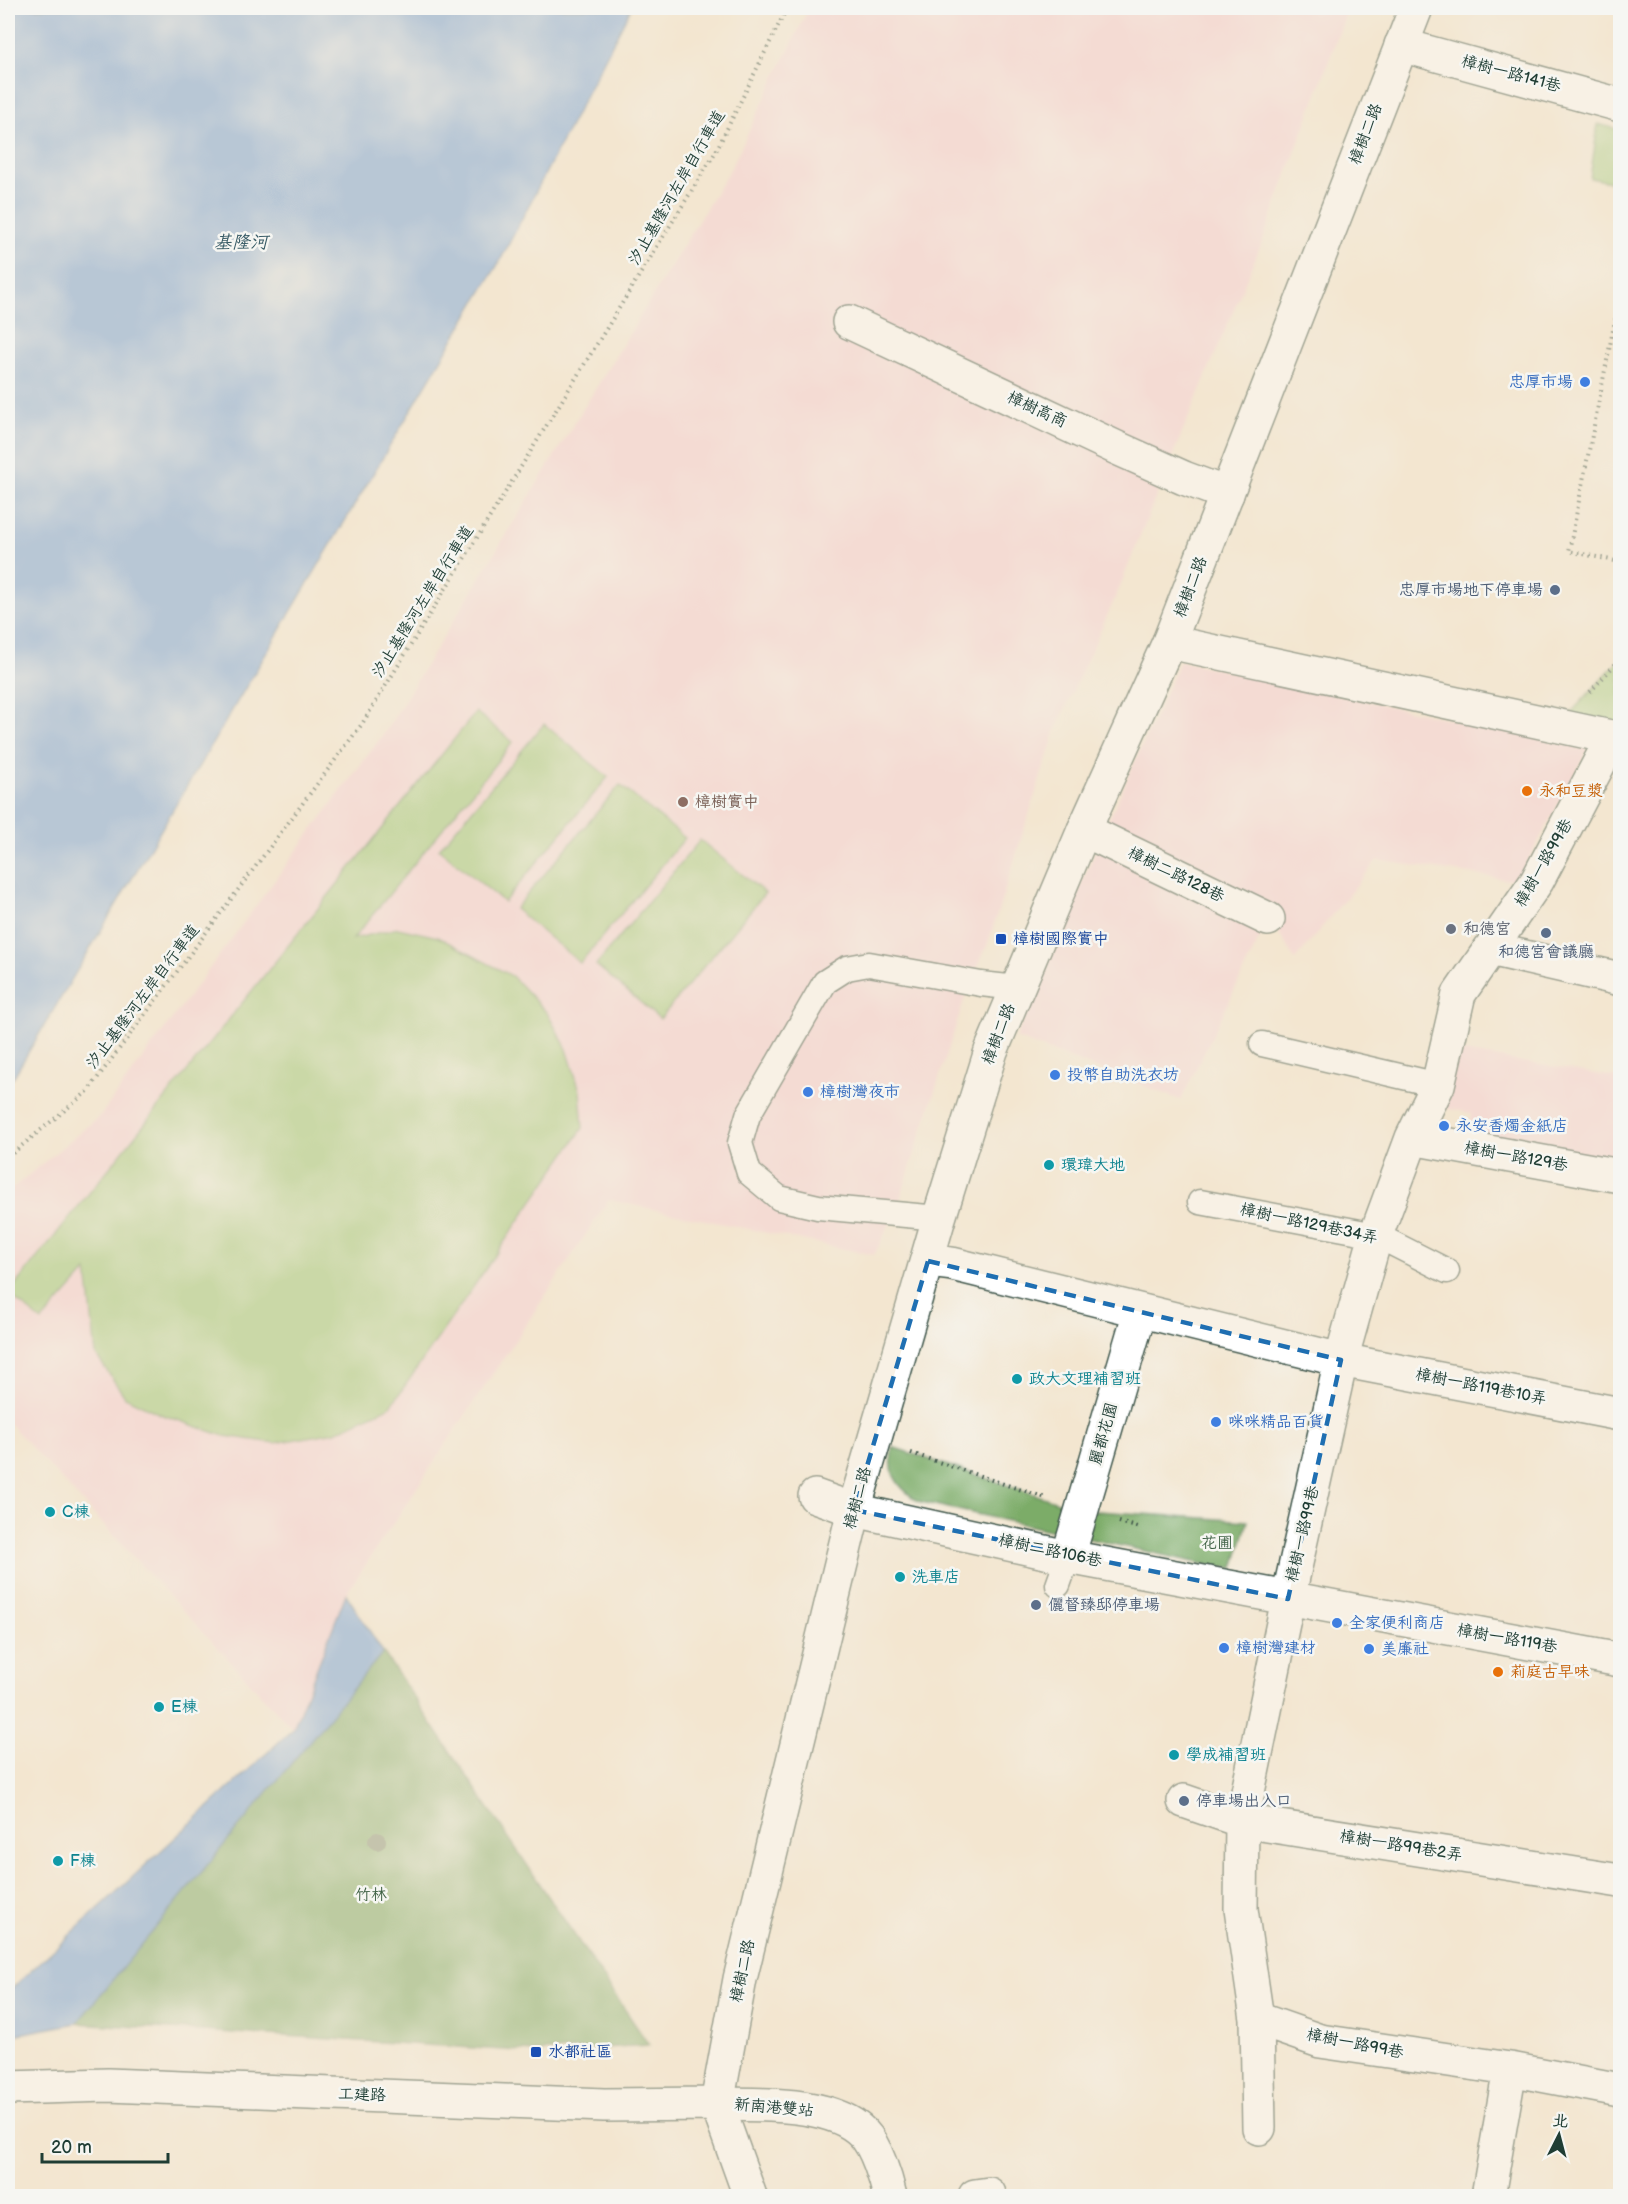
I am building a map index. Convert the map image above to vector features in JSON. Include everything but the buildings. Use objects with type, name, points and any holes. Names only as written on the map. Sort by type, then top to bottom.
[{"type":"street","name":"樟樹二路","points":[[717,2104],[740,1979],[854,1510],[939,1218],[991,1051],[1084,830],[1169,642],[1416,8]]},
{"type":"street","name":"樟樹一路141巷","points":[[1401,45],[1620,105]]},
{"type":"street","name":"樟樹高商","points":[[849,322],[1117,448],[1184,478],[1227,494]]},
{"type":"street","points":[[1169,642],[1617,738]]},
{"type":"street","name":"樟樹一路99巷","points":[[1617,738],[1537,881],[1459,994],[1437,1085],[1412,1138],[1376,1235],[1341,1360],[1242,1821],[1241,1909],[1257,2019],[1320,2041],[1510,2069],[1620,2090]]},
{"type":"street","name":"樟樹二路128巷","points":[[1084,830],[1268,919]]},
{"type":"street","points":[[1490,949],[1620,979]]},
{"type":"street","name":"樟樹一路129巷","points":[[1412,1138],[1620,1176]]},
{"type":"street","points":[[928,1261],[952,1264],[1341,1360]]},
{"type":"street","name":"麗都花園","points":[[1063,1571],[1140,1311]]},
{"type":"street","name":"樟樹一路119巷10弄","points":[[1341,1360],[1620,1414]]},
{"type":"street","name":"樟樹二路106巷","points":[[815,1496],[854,1510],[1063,1571],[1146,1570],[1288,1599]]},
{"type":"street","name":"樟樹一路119巷","points":[[1288,1599],[1620,1660]]},
{"type":"street","name":"樟樹一路99巷2弄","points":[[1184,1801],[1242,1821],[1620,1881]]},
{"type":"street","points":[[1257,2019],[1259,2128]]},
{"type":"street","points":[[1488,2196],[1510,2069]]},
{"type":"street","name":"工建路","points":[[8,2088],[108,2085],[604,2105],[717,2104]]},
{"type":"street","points":[[717,2104],[750,2196]]},
{"type":"street","name":"新南港雙站","points":[[717,2104],[811,2110],[847,2120],[865,2134],[884,2172],[890,2196]]},
{"type":"lane","points":[[939,1218],[818,1207],[779,1198],[749,1173],[740,1143],[748,1115],[825,982],[847,968],[869,964],[981,984],[1017,988]]},
{"type":"lane","points":[[1262,1044],[1437,1085]]},
{"type":"lane","name":"樟樹一路129巷34弄","points":[[1200,1202],[1376,1235],[1448,1271]]},
{"type":"path","name":"汐止基隆河左岸自行車道","points":[[8,1157],[87,1092],[362,724],[715,153],[787,8]]},
{"type":"path","points":[[1620,295],[1569,551],[1620,562]]},
{"type":"highlighted area","points":[[928,1261],[1341,1360],[1288,1599],[854,1510]]},
{"type":"shaded area","name":"樟樹實中","points":[[809,8],[1348,8],[1263,240],[1116,596],[1057,726],[987,946],[969,985],[897,1209],[874,1255],[609,1200],[346,1594],[293,1729],[8,1422],[8,1192],[100,1116],[385,732],[731,168]]},
{"type":"shaded area","points":[[1180,661],[1588,749],[1517,881],[1377,860],[1295,960],[1270,917],[1181,1100],[1016,1038],[1102,835]]},
{"type":"shaded area","points":[[1445,1049],[1620,1078],[1620,1176],[1466,1148],[1472,1113],[1428,1105]]},
{"type":"green space","points":[[1598,124],[1620,130],[1620,184],[1590,178]]},
{"type":"green space","points":[[1620,659],[1620,739],[1559,726]]},
{"type":"green space","points":[[476,712],[513,742],[353,939],[398,928],[438,937],[512,976],[547,1013],[567,1049],[580,1091],[583,1128],[391,1406],[335,1432],[275,1443],[224,1436],[160,1414],[125,1397],[96,1355],[87,1271],[42,1321],[8,1294]]},
{"type":"green space","points":[[544,724],[608,777],[504,902],[439,849]]},
{"type":"green space","points":[[620,785],[685,838],[580,963],[515,909]]},
{"type":"green space","points":[[700,840],[765,893],[660,1019],[596,965]]},
{"type":"green space","name":"花圃","points":[[892,1447],[1082,1510],[1248,1521],[1234,1568],[1217,1567],[917,1501],[903,1489],[895,1478]]},
{"type":"green space","name":"竹林","points":[[383,1652],[649,2045],[536,2052],[77,2023]]},
{"type":"water","name":"基隆河","points":[[8,8],[631,8],[500,261],[13,1078],[8,1082]]},
{"type":"water","points":[[346,1594],[383,1652],[77,2023],[8,2036],[8,1992],[293,1729]]},
{"type":"place","name":"忠厚市場","points":[[1585,382]]},
{"type":"place","name":"忠厚市場地下停車場","points":[[1555,590]]},
{"type":"place","name":"永和豆漿","points":[[1527,791]]},
{"type":"place","name":"樟樹實中","points":[[683,802]]},
{"type":"place","name":"和德宮","points":[[1451,929]]},
{"type":"place","name":"和德宮會議廳","points":[[1546,933]]},
{"type":"place","name":"樟樹國際實中","points":[[1001,939]]},
{"type":"place","name":"投幣自助洗衣坊","points":[[1055,1075]]},
{"type":"place","name":"樟樹灣夜市","points":[[808,1092]]},
{"type":"place","name":"永安香燭金紙店","points":[[1444,1126]]},
{"type":"place","name":"環瑋大地","points":[[1049,1165]]},
{"type":"place","name":"政大文理補習班","points":[[1017,1379]]},
{"type":"place","name":"咪咪精品百貨","points":[[1216,1422]]},
{"type":"place","name":"C棟","points":[[50,1512]]},
{"type":"place","name":"洗車店","points":[[900,1577]]},
{"type":"place","name":"儷督臻邸停車場","points":[[1036,1605]]},
{"type":"place","name":"全家便利商店","points":[[1337,1623]]},
{"type":"place","name":"樟樹灣建材","points":[[1224,1648]]},
{"type":"place","name":"美廉社","points":[[1369,1649]]},
{"type":"place","name":"莉庭古早味","points":[[1498,1672]]},
{"type":"place","name":"E棟","points":[[159,1707]]},
{"type":"place","name":"學成補習班","points":[[1174,1755]]},
{"type":"place","name":"停車場出入口","points":[[1184,1801]]},
{"type":"place","name":"F棟","points":[[58,1861]]},
{"type":"place","name":"水都社區","points":[[536,2052]]}]
